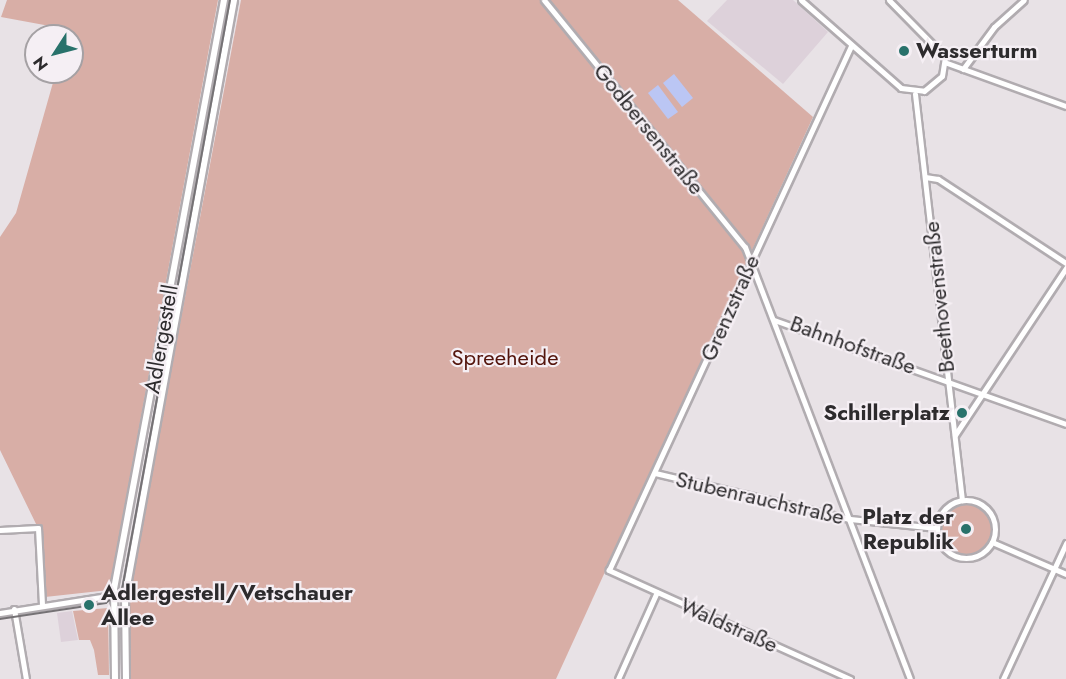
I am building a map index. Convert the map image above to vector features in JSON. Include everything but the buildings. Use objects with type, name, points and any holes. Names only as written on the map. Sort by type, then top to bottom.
[{"type":"main road","name":"Adlergestell","points":[[115,679],[114,595],[224,0]]},
{"type":"main road","name":"Adlergestell","points":[[126,679],[126,593],[234,0]]},
{"type":"street","name":"Godbersenstraße","points":[[544,0],[752,260],[910,679]]},
{"type":"street","points":[[801,0],[851,46],[915,94],[938,81],[947,63]]},
{"type":"street","points":[[889,0],[934,41],[947,63],[1066,105]]},
{"type":"street","points":[[963,69],[994,27],[1024,0]]},
{"type":"street","name":"Grenzstraße","points":[[609,570],[851,46]]},
{"type":"street","name":"Beethovenstraße","points":[[915,94],[962,500]]},
{"type":"street","points":[[925,177],[938,179],[1066,263]]},
{"type":"street","points":[[956,435],[986,394],[1066,268]]},
{"type":"street","name":"Bahnhofstraße","points":[[774,320],[948,380],[1066,424]]},
{"type":"street","name":"Stubenrauchstraße","points":[[655,473],[850,519],[937,528]]},
{"type":"street","points":[[962,500],[988,509],[995,529],[992,542],[979,555],[961,558],[944,548],[937,528],[946,508],[962,500]]},
{"type":"street","points":[[0,530],[38,528],[42,604]]},
{"type":"street","points":[[992,542],[1066,574]]},
{"type":"street","points":[[1003,679],[1066,543]]},
{"type":"street","name":"Waldstraße","points":[[609,570],[850,679]]},
{"type":"street","points":[[618,679],[657,592]]},
{"type":"street","points":[[0,613],[42,604],[126,593]]},
{"type":"street","points":[[14,609],[26,679]]},
{"type":"shaded area","points":[[727,0],[793,0],[828,32],[783,84],[707,21]]},
{"type":"shaded area","points":[[72,611],[78,640],[61,642],[57,613]]},
{"type":"green space","points":[[7,0],[218,0],[109,590],[45,597],[38,528],[0,450],[0,237],[16,213],[53,84],[84,84],[84,24],[39,24],[1,17]]},
{"type":"green space","name":"Spreeheide","points":[[241,0],[678,0],[813,117],[556,679],[130,679],[128,600]]},
{"type":"green space","name":"Platz der Republik","points":[[961,503],[971,503],[985,510],[992,529],[985,548],[971,555],[961,555],[951,551],[944,544],[940,534],[940,524],[944,514],[951,507]]},
{"type":"green space","points":[[108,608],[109,675],[98,675],[94,650],[90,640],[79,640],[73,611]]},
{"type":"water","points":[[674,74],[693,98],[682,107],[663,83]]},
{"type":"water","points":[[658,85],[678,112],[668,119],[648,93]]},
{"type":"tram line","points":[[0,619],[106,603],[122,590],[230,0]]},
{"type":"place","name":"Wasserturm","points":[[904,51]]},
{"type":"place","name":"Schillerplatz","points":[[962,413]]},
{"type":"place","name":"Platz der Republik","points":[[966,529]]},
{"type":"place","name":"Adlergestell/Vetschauer Allee","points":[[89,605]]}]
